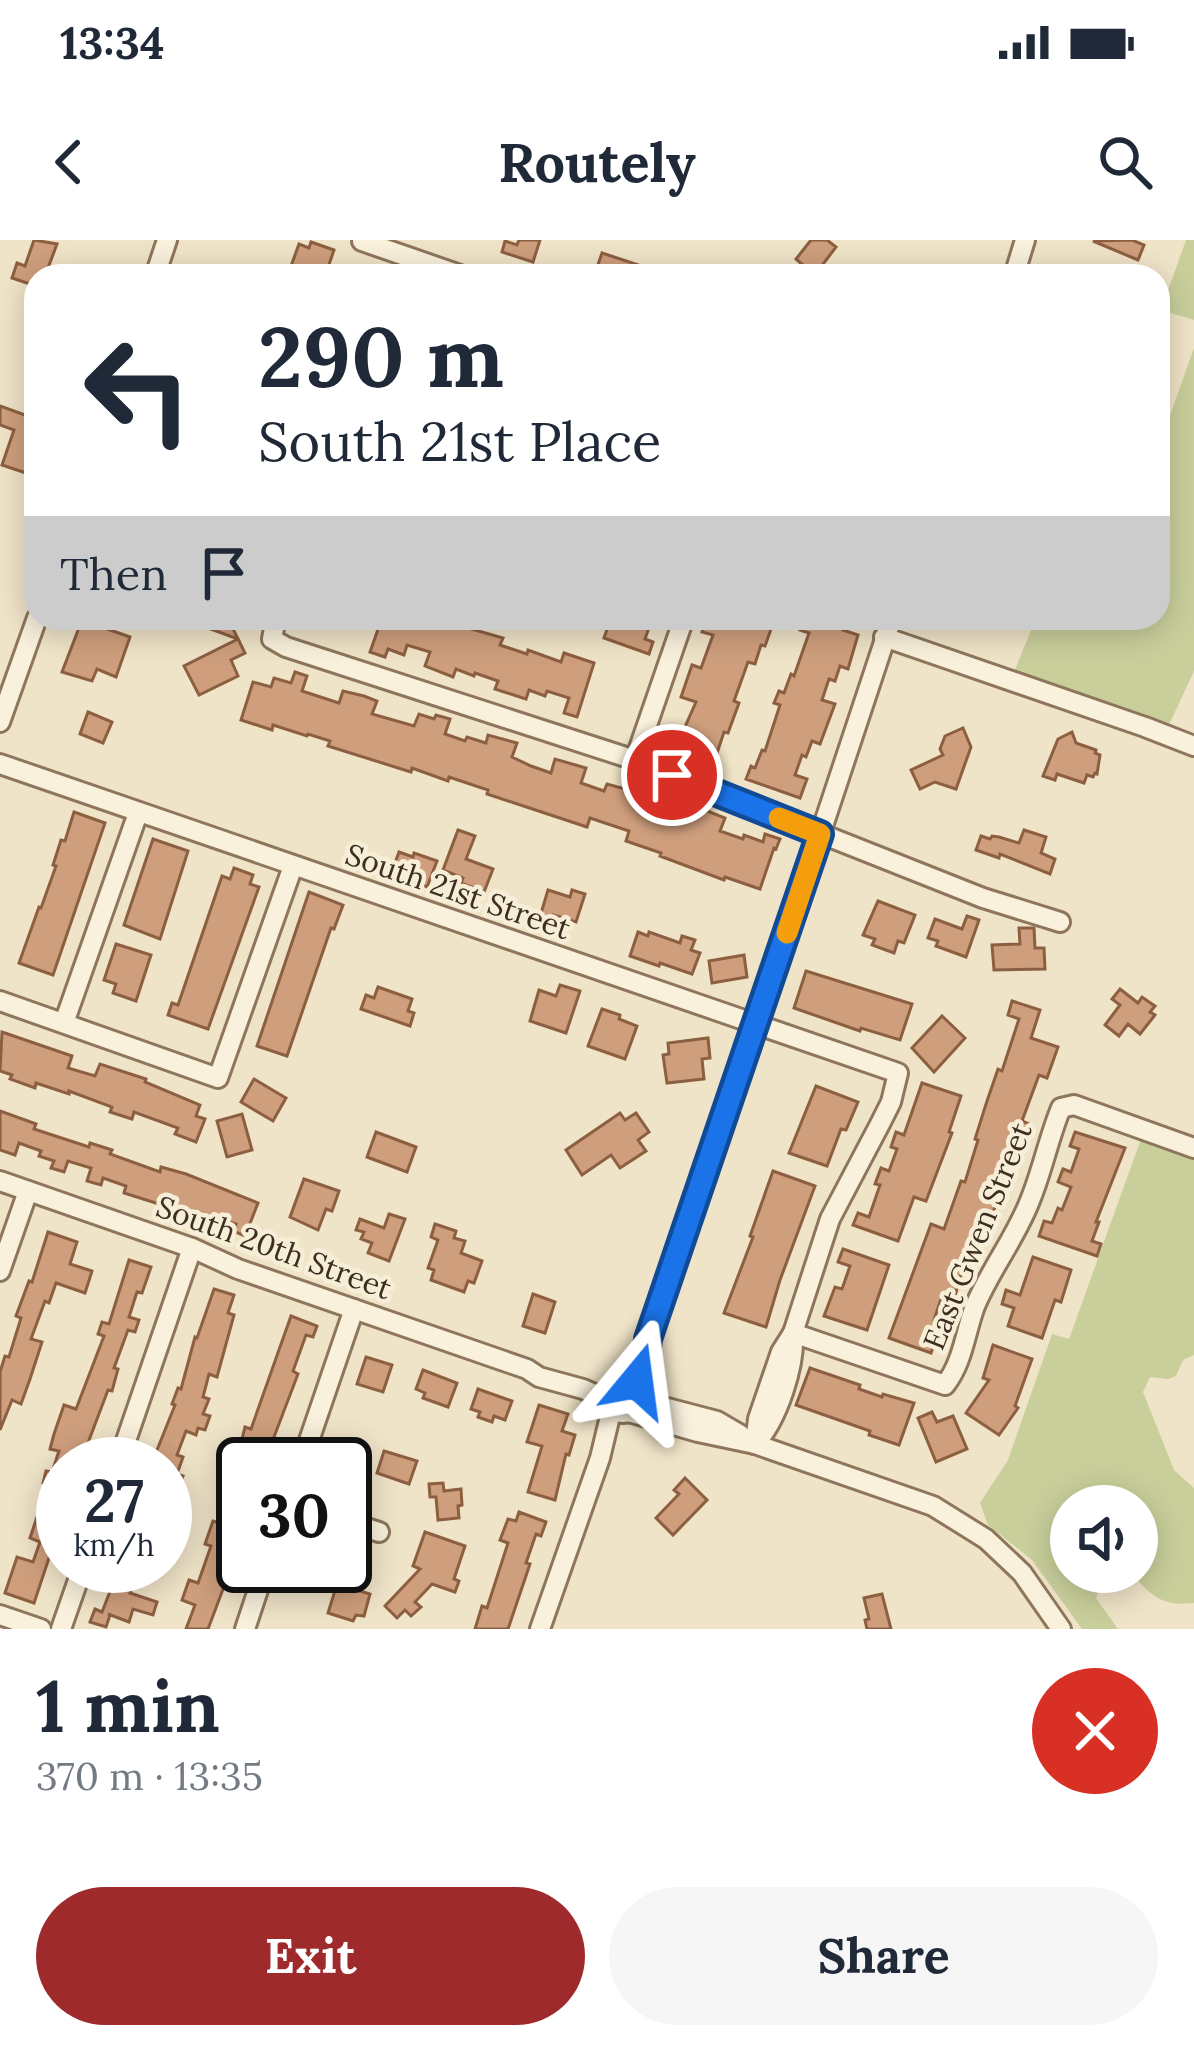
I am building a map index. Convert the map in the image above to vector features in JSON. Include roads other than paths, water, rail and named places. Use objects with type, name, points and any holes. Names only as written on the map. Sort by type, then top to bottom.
[{"type":"street","points":[[362,241],[429,264]]},
{"type":"street","points":[[0,722],[33,630]]},
{"type":"street","points":[[274,630],[272,639],[286,647],[635,760],[983,898],[1060,922]]},
{"type":"street","points":[[635,760],[680,630]]},
{"type":"street","points":[[540,1629],[623,1397],[646,1356],[887,630]]},
{"type":"street","points":[[884,637],[1194,746]]},
{"type":"street","name":"South 21st Street","points":[[0,764],[898,1072],[891,1102],[830,1219],[793,1333]]},
{"type":"street","points":[[64,1024],[138,813]]},
{"type":"street","points":[[0,1001],[218,1078],[293,866]]},
{"type":"street","name":"East Gwen Street","points":[[793,1333],[945,1384],[955,1372],[990,1274],[1031,1198],[1061,1108],[1075,1105],[1194,1148]]},
{"type":"street","name":"South 20th Street","points":[[0,1181],[527,1370],[543,1368],[623,1397],[717,1421],[755,1444],[905,1494],[947,1513],[986,1539],[1022,1573],[1061,1629]]},
{"type":"street","points":[[0,1271],[28,1191]]},
{"type":"street","points":[[127,1437],[192,1248]]},
{"type":"street","points":[[310,1437],[354,1309]]},
{"type":"street","points":[[755,1444],[758,1419],[781,1352],[793,1333]]},
{"type":"street","points":[[372,1530],[379,1532]]},
{"type":"street","points":[[62,1629],[74,1593]]},
{"type":"street","points":[[244,1629],[257,1593]]},
{"type":"street","points":[[0,1615],[41,1629]]}]
